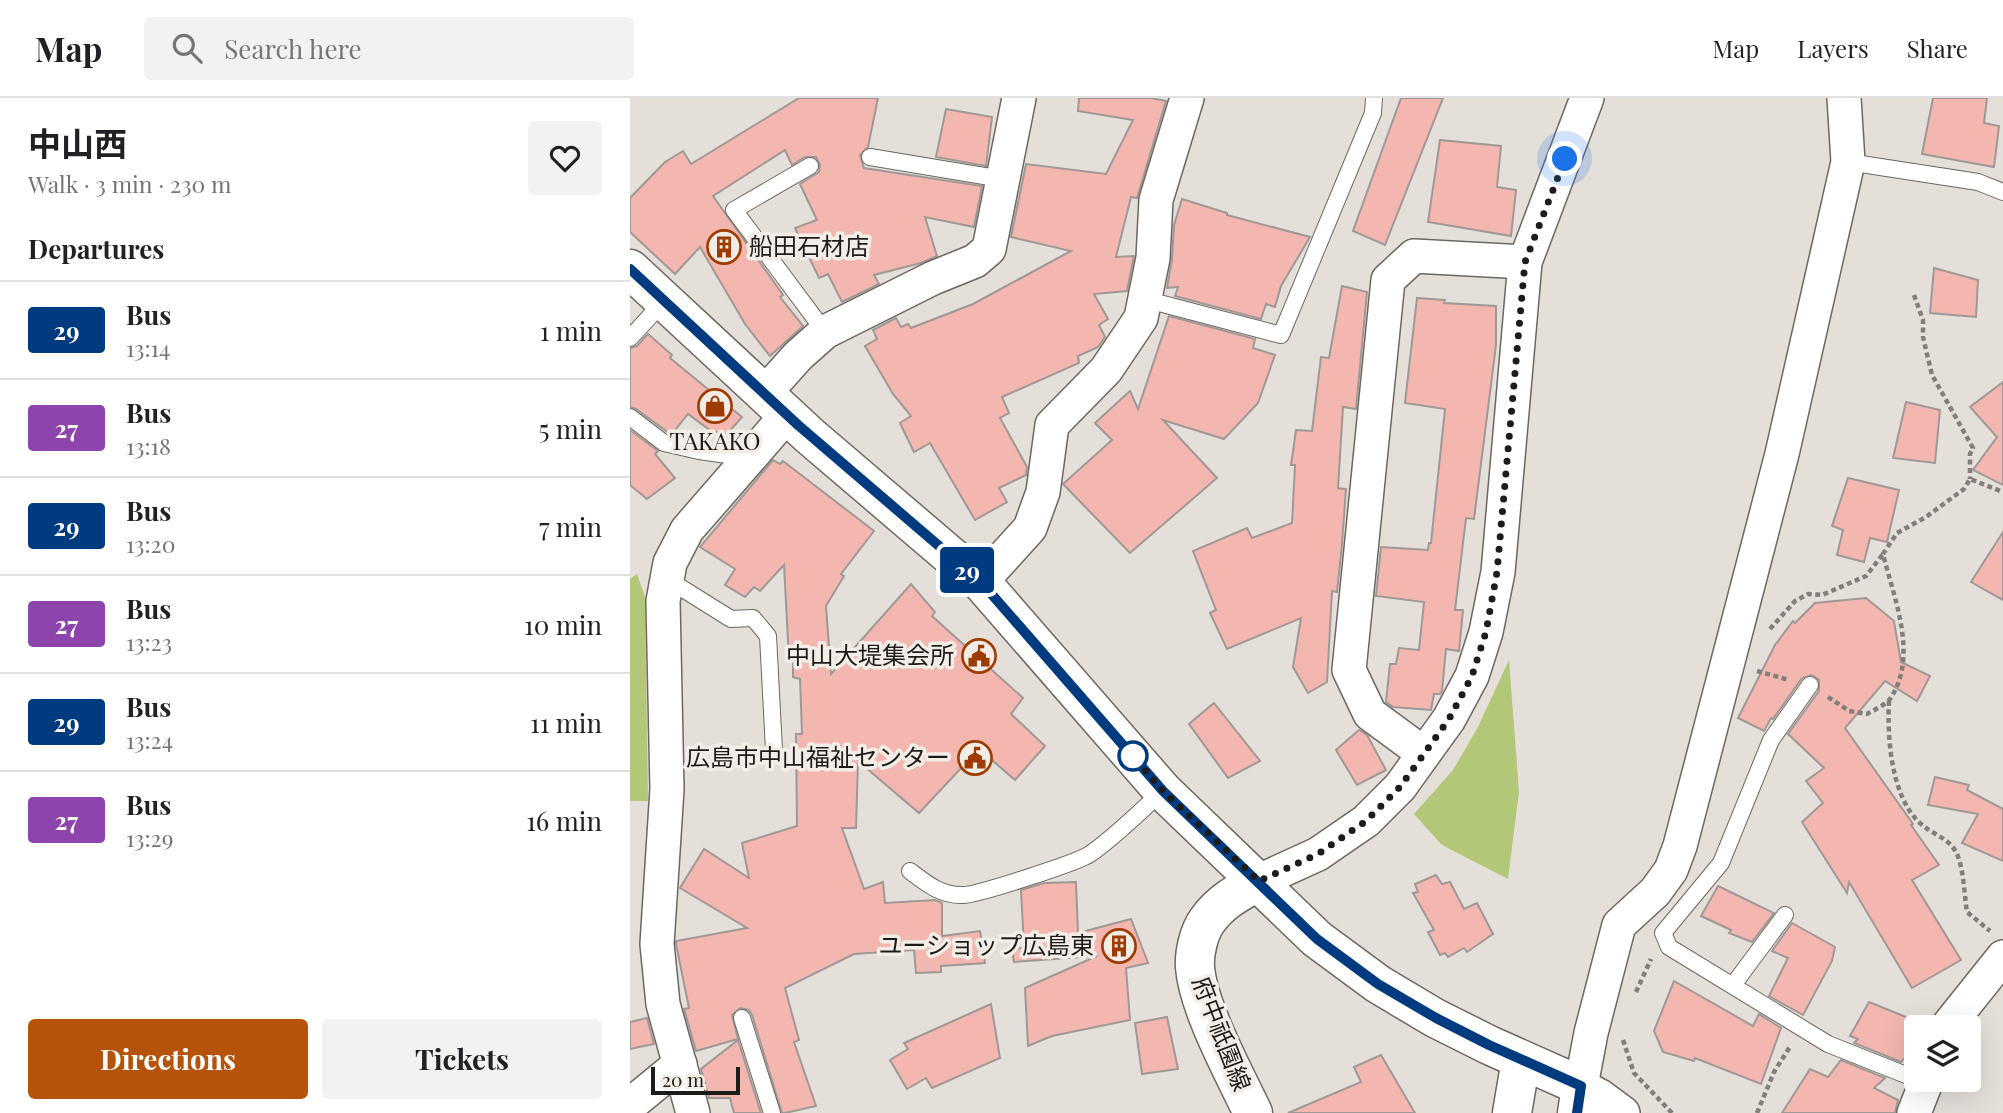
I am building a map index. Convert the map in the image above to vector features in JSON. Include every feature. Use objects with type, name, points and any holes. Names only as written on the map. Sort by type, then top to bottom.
[{"type":"main road","points":[[630,269],[775,404],[981,582],[1163,791],[1317,939],[1378,984],[1436,1018],[1521,1060],[1579,1099]]},
{"type":"main road","name":"府中祇園線","points":[[1253,1113],[1198,987],[1195,965],[1205,923],[1235,894],[1259,881]]},
{"type":"main road","points":[[1512,1113],[1521,1060]]},
{"type":"street","points":[[693,1113],[663,1004],[657,944],[667,789],[663,601],[670,563],[687,530],[749,458],[798,356],[825,332],[933,278],[975,261],[989,249],[1019,98]]},
{"type":"street","points":[[981,582],[1030,528],[1043,492],[1052,425],[1106,370],[1141,318],[1153,258],[1156,200],[1187,98]]},
{"type":"street","points":[[1259,881],[1318,854],[1366,821],[1400,787],[1449,719],[1466,687],[1486,632],[1497,572],[1525,262],[1587,98]]},
{"type":"street","points":[[1623,1113],[1601,1096],[1579,1099],[1591,1033],[1619,925],[1655,892],[1671,870],[1680,846],[1782,454],[1848,162],[1844,98]]},
{"type":"street","points":[[1423,753],[1370,713],[1349,670],[1388,281],[1413,256],[1525,262]]},
{"type":"street","points":[[1955,1015],[1999,946]]},
{"type":"street","points":[[630,1105],[680,1064]]},
{"type":"street","points":[[1914,1113],[1919,1092]]},
{"type":"lane","points":[[1144,299],[1281,335],[1373,113],[1374,98]]},
{"type":"lane","points":[[870,158],[1002,179]]},
{"type":"lane","points":[[1848,162],[1978,182],[2003,192]]},
{"type":"lane","points":[[810,166],[734,210],[825,332]]},
{"type":"lane","points":[[630,338],[664,301]]},
{"type":"lane","points":[[630,417],[664,443],[699,452],[749,458]]},
{"type":"lane","points":[[667,579],[731,619],[753,618],[768,636],[774,750]]},
{"type":"lane","points":[[1810,685],[1771,740],[1721,863],[1663,933],[1669,947],[1828,1044],[1904,1073]]},
{"type":"lane","points":[[911,871],[928,885],[944,893],[962,895],[985,891],[1088,856],[1163,791]]},
{"type":"lane","points":[[1733,985],[1785,915]]},
{"type":"lane","points":[[742,1018],[772,1113]]},
{"type":"path","points":[[1767,639],[1771,628],[1795,601],[1808,594],[1822,594],[1866,576],[1897,533],[1926,517],[1964,489],[1970,479],[1970,454],[1973,448],[1932,375],[1923,337],[1923,320],[1914,295]]},
{"type":"path","points":[[1970,479],[2003,492]]},
{"type":"path","points":[[1883,554],[1900,620],[1904,652],[1903,668],[1889,700],[1887,731],[1903,801],[1920,824],[1947,839],[1956,852],[1967,912],[1999,946]]},
{"type":"path","points":[[1760,660],[1757,671],[1810,685],[1849,712],[1867,714],[1889,700]]},
{"type":"path","points":[[1634,999],[1663,933]]},
{"type":"path","points":[[1757,1113],[1774,1072],[1802,1027]]},
{"type":"path","points":[[1621,1031],[1634,1073],[1672,1113]]},
{"type":"green space","points":[[637,574],[645,597],[648,801],[630,801],[630,579]]},
{"type":"green space","points":[[1509,660],[1519,792],[1508,879],[1442,845],[1414,814],[1453,770],[1477,729]]},
{"type":"building","points":[[799,98],[878,98],[868,147],[860,155],[864,168],[982,186],[974,227],[925,217],[937,256],[874,275],[879,284],[842,302],[828,274],[819,278],[795,228],[817,220],[800,184],[819,172],[820,165],[816,157],[805,157],[792,165],[785,150],[713,196],[783,295],[780,297],[803,326],[770,356],[745,324],[700,247],[675,274],[630,232],[630,198],[665,162],[683,151],[691,164]]},
{"type":"building","points":[[1079,98],[1151,98],[1166,101],[1137,198],[1131,197],[1116,257],[1134,256],[1127,291],[1094,294],[1108,319],[1099,325],[1105,337],[1098,347],[1078,356],[1079,363],[1002,397],[1009,413],[1000,418],[1027,467],[1026,475],[999,488],[1007,502],[975,520],[930,443],[914,452],[900,423],[911,416],[893,394],[865,346],[877,339],[873,330],[896,318],[901,327],[908,324],[911,328],[973,304],[1071,251],[1011,237],[1026,164],[1106,174],[1133,120],[1078,111]]},
{"type":"building","points":[[1401,98],[1443,98],[1385,245],[1353,231]]},
{"type":"building","points":[[1933,98],[1987,98],[1984,123],[1999,126],[1994,167],[1922,154]]},
{"type":"building","points":[[946,109],[992,117],[986,166],[936,157]]},
{"type":"building","points":[[1440,140],[1501,146],[1497,187],[1516,190],[1511,236],[1428,222]]},
{"type":"building","points":[[1182,199],[1227,215],[1310,237],[1281,286],[1275,307],[1266,304],[1261,319],[1175,296],[1178,287],[1167,288],[1174,225]]},
{"type":"building","points":[[1934,268],[1978,280],[1976,317],[1930,313]]},
{"type":"building","points":[[1342,286],[1367,292],[1356,409],[1343,407],[1338,488],[1346,489],[1337,592],[1332,591],[1327,682],[1308,693],[1293,667],[1301,618],[1227,649],[1210,613],[1216,610],[1193,551],[1247,528],[1252,538],[1292,523],[1295,465],[1291,465],[1296,430],[1312,431],[1321,357],[1329,358]]},
{"type":"building","points":[[1417,298],[1445,300],[1444,303],[1496,306],[1496,345],[1474,519],[1466,518],[1455,610],[1463,610],[1459,651],[1446,649],[1442,691],[1440,694],[1434,694],[1431,710],[1393,707],[1386,702],[1390,664],[1396,664],[1399,648],[1419,650],[1424,602],[1376,596],[1381,547],[1428,550],[1431,543],[1445,409],[1405,403]]},
{"type":"building","points":[[1169,316],[1255,339],[1253,348],[1275,355],[1258,403],[1224,439],[1163,420],[1217,478],[1130,553],[1063,484],[1112,440],[1095,423],[1130,391],[1138,409]]},
{"type":"building","points":[[648,334],[672,355],[670,358],[742,417],[727,434],[711,431],[688,414],[672,434],[630,407],[630,348],[637,346]]},
{"type":"building","points":[[2003,382],[2003,485],[1973,470],[1997,437],[1970,407]]},
{"type":"building","points":[[1906,402],[1940,410],[1935,463],[1893,458]]},
{"type":"building","points":[[630,430],[658,451],[655,454],[675,478],[647,499],[630,485]]},
{"type":"building","points":[[773,460],[780,464],[783,461],[874,531],[841,574],[844,576],[826,606],[831,674],[911,584],[935,612],[932,616],[1023,698],[1011,714],[1045,746],[1015,780],[979,749],[919,813],[858,761],[856,828],[842,828],[864,889],[883,882],[885,903],[935,900],[942,903],[942,936],[980,931],[985,963],[941,966],[941,972],[916,973],[914,950],[854,954],[785,988],[799,1040],[794,1042],[816,1106],[785,1113],[782,1113],[749,1010],[740,1008],[732,1015],[738,1039],[696,1051],[684,1009],[689,1008],[676,944],[676,941],[747,928],[680,888],[704,849],[749,878],[742,843],[797,826],[796,734],[802,734],[800,679],[793,677],[793,660],[789,660],[784,565],[760,591],[754,587],[745,597],[725,585],[735,569],[700,547]]},
{"type":"building","points":[[1848,478],[1899,490],[1887,542],[1870,538],[1864,562],[1837,555],[1843,530],[1832,526]]},
{"type":"building","points":[[2003,532],[2003,600],[1971,582]]},
{"type":"building","points":[[1866,598],[1894,621],[1901,662],[1930,676],[1917,701],[1885,681],[1845,728],[1939,865],[1912,880],[1961,960],[1912,988],[1849,882],[1847,893],[1802,822],[1823,803],[1806,781],[1824,768],[1788,734],[1819,691],[1819,680],[1812,675],[1802,678],[1764,731],[1738,718],[1775,645],[1793,621],[1795,623],[1815,603]]},
{"type":"building","points":[[1214,703],[1260,761],[1228,778],[1189,724]]},
{"type":"building","points":[[1359,730],[1367,735],[1386,770],[1357,785],[1336,750]]},
{"type":"building","points":[[1935,777],[1969,785],[1967,790],[2003,809],[2003,861],[1962,843],[1978,814],[1928,805]]},
{"type":"building","points":[[1436,875],[1442,884],[1450,882],[1464,909],[1477,903],[1493,934],[1467,952],[1464,948],[1448,957],[1445,953],[1440,955],[1428,932],[1434,930],[1413,893],[1418,892],[1415,884]]},
{"type":"building","points":[[1076,882],[1078,933],[1131,919],[1148,963],[1126,968],[1130,1020],[1052,1036],[1028,1046],[1025,988],[1097,956],[1014,962],[1012,950],[1024,947],[1021,890],[1044,883]]},
{"type":"building","points":[[1718,886],[1774,913],[1752,942],[1729,933],[1731,930],[1701,916]]},
{"type":"building","points":[[1792,923],[1835,947],[1832,961],[1803,1015],[1769,996],[1788,958],[1772,951]]},
{"type":"building","points":[[1674,981],[1753,1026],[1759,1014],[1781,1028],[1761,1084],[1695,1058],[1694,1061],[1663,1052],[1654,1031]]},
{"type":"building","points":[[1869,1002],[1904,1016],[1904,1059],[1901,1062],[1854,1043],[1858,1039],[1850,1036]]},
{"type":"building","points":[[991,1004],[1000,1058],[932,1088],[926,1078],[907,1089],[890,1060],[908,1049],[904,1043]]},
{"type":"building","points":[[1167,1017],[1178,1069],[1142,1074],[1135,1023]]},
{"type":"building","points":[[647,1018],[654,1044],[630,1049],[630,1022]]},
{"type":"building","points":[[738,1040],[761,1113],[734,1113],[730,1098],[709,1098],[701,1069]]},
{"type":"building","points":[[1381,1055],[1415,1113],[1288,1113],[1361,1082],[1354,1067]]},
{"type":"building","points":[[1841,1060],[1885,1078],[1874,1088],[1898,1100],[1895,1113],[1782,1113],[1810,1069],[1828,1077]]},
{"type":"bus line","name":"29","points":[[630,269],[798,425],[981,582],[1163,791],[1317,939],[1378,984],[1436,1018],[1581,1086],[1577,1113]]},
{"type":"place","name":"船田石材店","points":[[724,247]]},
{"type":"place","name":"TAKAKO","points":[[715,406]]},
{"type":"place","name":"中山大堤集会所","points":[[979,656]]},
{"type":"place","name":"広島市中山福祉センター","points":[[975,758]]},
{"type":"place","name":"ユーショップ広島東","points":[[1119,946]]},
{"type":"route","points":[[1133,756],[1127,749],[1163,791],[1259,881],[1318,854],[1366,821],[1400,787],[1449,719],[1472,676],[1486,632],[1497,572],[1525,262],[1565,159]]}]
